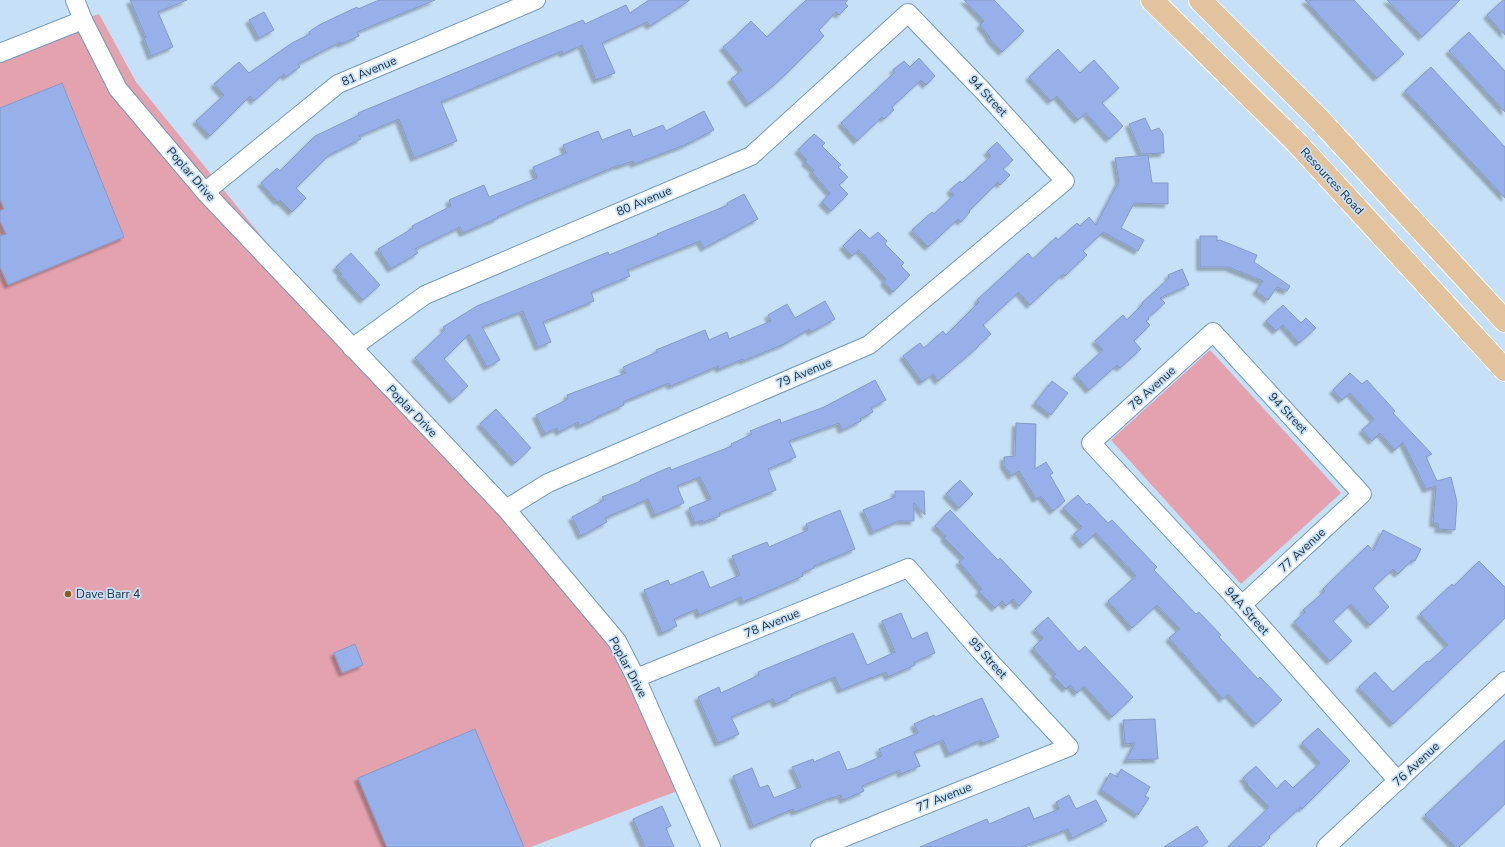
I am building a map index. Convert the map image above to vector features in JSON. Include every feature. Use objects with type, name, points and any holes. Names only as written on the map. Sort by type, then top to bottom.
[{"type":"main road","name":"Resources Road","points":[[1152,0],[1297,143],[1505,370]]},
{"type":"main road","points":[[1200,0],[1318,118],[1505,321]]},
{"type":"street","name":"Poplar Drive","points":[[75,0],[83,20],[118,89],[205,192],[506,509],[617,641],[636,678],[711,847]]},
{"type":"street","name":"81 Avenue","points":[[205,192],[338,84],[536,0]]},
{"type":"street","name":"94 Street","points":[[908,13],[984,92],[1065,181]]},
{"type":"street","name":"80 Avenue","points":[[352,348],[425,295],[750,156],[908,13]]},
{"type":"street","points":[[0,53],[83,20]]},
{"type":"street","name":"79 Avenue","points":[[506,509],[548,483],[869,345],[1065,181]]},
{"type":"street","name":"94 Street","points":[[1213,332],[1362,494]]},
{"type":"street","name":"78 Avenue","points":[[1091,443],[1213,332]]},
{"type":"street","name":"94A Street","points":[[1091,443],[1242,605],[1398,781]]},
{"type":"street","name":"77 Avenue","points":[[1242,605],[1362,494]]},
{"type":"street","name":"78 Avenue","points":[[636,678],[908,568]]},
{"type":"street","name":"95 Street","points":[[908,568],[983,654],[1069,747]]},
{"type":"street","name":"76 Avenue","points":[[1326,847],[1505,681]]},
{"type":"street","name":"77 Avenue","points":[[820,847],[1069,747]]},
{"type":"shaded area","points":[[99,14],[136,82],[352,348],[617,641],[685,788],[531,847],[0,847],[0,50]]},
{"type":"shaded area","points":[[1210,350],[1341,493],[1241,584],[1111,440]]},
{"type":"building","points":[[130,0],[187,0],[158,12],[173,47],[151,56],[144,38],[146,37]]},
{"type":"building","points":[[379,0],[435,0],[357,32],[359,36],[341,44],[340,42],[298,64],[300,67],[286,77],[284,74],[254,101],[250,96],[210,136],[196,121],[224,95],[214,84],[239,62],[249,73],[292,43],[310,34],[309,32],[319,25],[357,7],[358,9]]},
{"type":"building","points":[[649,0],[690,0],[650,26],[647,22],[602,43],[615,73],[596,80],[582,45],[563,54],[562,51],[441,102],[457,141],[414,158],[399,119],[359,136],[361,139],[329,155],[296,188],[306,198],[292,212],[280,200],[278,202],[261,183],[277,168],[280,171],[315,136],[359,115],[358,113],[583,20],[585,24],[626,5],[630,13]]},
{"type":"building","points":[[806,0],[848,0],[845,3],[848,6],[839,15],[836,12],[819,30],[824,36],[788,72],[749,104],[731,79],[742,70],[723,47],[751,21],[767,37]]},
{"type":"building","points":[[964,0],[994,0],[1024,31],[1002,52],[989,38],[990,37],[980,25],[984,21]]},
{"type":"building","points":[[1305,0],[1354,0],[1404,54],[1377,78]]},
{"type":"building","points":[[1387,0],[1460,0],[1422,37]]},
{"type":"building","points":[[1503,0],[1505,0],[1505,35],[1487,15]]},
{"type":"building","points":[[264,12],[274,30],[259,38],[249,20]]},
{"type":"building","points":[[1469,32],[1505,71],[1505,112],[1449,51]]},
{"type":"building","points":[[1058,49],[1080,73],[1094,60],[1119,88],[1102,103],[1123,126],[1109,139],[1086,113],[1078,120],[1057,96],[1051,101],[1029,77]]},
{"type":"building","points":[[919,58],[935,76],[926,85],[921,80],[892,107],[894,110],[884,119],[882,117],[857,141],[841,123],[895,72],[893,70],[904,61],[910,67]]},
{"type":"building","points":[[1431,67],[1505,147],[1505,198],[1405,91]]},
{"type":"building","points":[[62,83],[124,237],[8,285],[0,267],[0,236],[6,234],[0,221],[0,211],[4,209],[0,199],[0,108]]},
{"type":"building","points":[[704,111],[714,130],[685,145],[634,164],[633,161],[619,165],[529,202],[497,217],[498,218],[463,233],[460,227],[415,249],[418,253],[391,269],[378,249],[413,228],[412,226],[451,206],[449,200],[484,185],[489,197],[537,178],[533,167],[566,153],[563,145],[598,131],[602,140],[630,129],[633,137],[663,125],[666,131]]},
{"type":"building","points":[[1145,118],[1151,131],[1159,128],[1163,134],[1164,153],[1141,154],[1129,124]]},
{"type":"building","points":[[814,134],[825,143],[822,146],[841,165],[838,167],[848,177],[839,185],[848,194],[831,211],[822,202],[830,193],[812,172],[814,170],[805,162],[807,160],[798,150]]},
{"type":"building","points":[[997,142],[1013,160],[1003,169],[1010,175],[1000,185],[998,182],[969,211],[970,212],[961,222],[958,219],[928,247],[912,230],[932,212],[934,214],[954,195],[950,190],[960,181],[962,183],[991,156],[987,152]]},
{"type":"building","points":[[1148,155],[1152,183],[1168,183],[1168,204],[1134,203],[1121,228],[1144,240],[1138,251],[1103,232],[1083,251],[1087,255],[1065,276],[1063,274],[1030,305],[1019,292],[983,325],[991,334],[978,347],[938,381],[933,374],[922,382],[903,356],[920,343],[924,348],[943,331],[946,335],[979,302],[977,300],[1028,253],[1033,259],[1056,237],[1058,240],[1077,223],[1080,226],[1089,217],[1096,225],[1119,181],[1115,158]]},
{"type":"building","points":[[744,194],[758,219],[704,248],[700,241],[627,270],[630,276],[591,292],[594,301],[543,322],[551,342],[538,347],[523,311],[482,327],[500,360],[487,367],[469,334],[444,359],[468,386],[453,400],[415,358],[445,330],[443,327],[477,306],[608,252],[609,255],[658,235],[657,234],[728,205],[727,203]]},
{"type":"building","points":[[860,229],[870,239],[878,232],[887,241],[885,244],[904,263],[901,266],[910,275],[893,292],[884,282],[886,279],[859,250],[852,256],[843,246]]},
{"type":"building","points":[[1200,236],[1217,236],[1217,241],[1220,240],[1257,255],[1254,262],[1290,286],[1287,291],[1277,287],[1268,300],[1256,291],[1263,281],[1228,267],[1200,267]]},
{"type":"building","points":[[351,253],[380,285],[363,300],[340,275],[342,274],[336,267]]},
{"type":"building","points":[[1182,269],[1189,285],[1160,298],[1165,303],[1148,318],[1149,319],[1146,321],[1150,325],[1134,341],[1141,349],[1120,368],[1117,365],[1089,390],[1076,375],[1103,350],[1095,341],[1123,315],[1127,320],[1143,304],[1142,303],[1169,278],[1168,275]]},
{"type":"building","points":[[825,301],[835,319],[811,332],[809,329],[784,344],[743,361],[743,359],[719,369],[718,366],[671,386],[669,383],[623,402],[624,405],[579,426],[578,422],[559,432],[557,428],[545,434],[536,415],[568,399],[567,395],[626,373],[623,367],[657,352],[656,350],[705,330],[709,340],[727,332],[729,339],[771,321],[768,315],[787,304],[795,318]]},
{"type":"building","points":[[1283,305],[1301,323],[1306,318],[1316,328],[1299,343],[1283,325],[1276,331],[1266,321]]},
{"type":"building","points":[[1350,373],[1362,384],[1367,380],[1395,411],[1393,413],[1432,454],[1426,457],[1437,481],[1451,477],[1457,502],[1455,530],[1438,529],[1439,524],[1433,523],[1436,486],[1426,489],[1403,442],[1395,450],[1380,433],[1372,441],[1362,430],[1374,419],[1350,393],[1342,400],[1333,390]]},
{"type":"building","points":[[875,380],[886,400],[871,408],[873,412],[860,419],[861,421],[842,430],[839,423],[789,441],[796,457],[768,469],[776,490],[719,513],[720,516],[695,523],[689,508],[711,499],[700,477],[677,486],[684,503],[655,515],[648,499],[605,518],[607,522],[581,536],[572,517],[604,500],[602,497],[670,467],[671,470],[732,446],[731,444],[752,434],[750,431],[780,419],[781,423],[824,407]]},
{"type":"building","points":[[1052,381],[1068,393],[1051,415],[1035,403]]},
{"type":"building","points":[[496,409],[531,448],[515,463],[480,424]]},
{"type":"building","points":[[1016,423],[1036,424],[1035,469],[1046,462],[1053,473],[1050,475],[1065,501],[1053,511],[1041,496],[1036,499],[1019,471],[1011,476],[1004,465],[1004,457],[1015,456]]},
{"type":"building","points":[[960,480],[973,494],[959,508],[946,494]]},
{"type":"building","points":[[895,491],[924,491],[925,515],[914,503],[914,521],[898,521],[873,532],[863,510],[895,497]]},
{"type":"building","points":[[1078,495],[1087,505],[1089,503],[1108,523],[1112,520],[1157,567],[1154,570],[1196,614],[1199,612],[1221,635],[1219,637],[1258,679],[1260,677],[1282,700],[1256,724],[1228,694],[1223,699],[1169,638],[1180,629],[1157,605],[1132,628],[1108,601],[1136,576],[1096,533],[1083,545],[1074,534],[1082,527],[1063,508]]},
{"type":"building","points":[[840,510],[855,549],[814,566],[814,568],[802,573],[803,576],[743,602],[741,597],[699,615],[697,609],[674,619],[677,626],[662,633],[644,590],[668,580],[670,585],[703,571],[710,588],[740,575],[732,556],[767,542],[769,547],[808,530],[806,524]]},
{"type":"building","points":[[950,510],[998,560],[1000,558],[1032,592],[1019,606],[1013,599],[1006,606],[1002,601],[995,608],[979,592],[982,589],[959,562],[964,558],[944,538],[946,536],[935,526]]},
{"type":"building","points":[[1383,530],[1421,549],[1415,561],[1412,560],[1398,574],[1393,569],[1373,588],[1389,607],[1370,625],[1351,604],[1333,621],[1352,641],[1330,661],[1294,622],[1305,612],[1303,610],[1325,591],[1323,589],[1368,545],[1373,551]]},
{"type":"building","points":[[1479,561],[1505,587],[1505,618],[1393,724],[1359,687],[1375,672],[1393,692],[1427,661],[1429,662],[1448,645],[1420,614],[1452,584],[1454,586]]},
{"type":"building","points":[[901,613],[912,639],[927,632],[935,653],[914,662],[915,665],[888,677],[886,672],[841,690],[835,677],[791,695],[792,697],[776,704],[773,699],[731,717],[739,734],[718,743],[698,697],[719,687],[721,693],[759,675],[758,672],[853,633],[867,665],[895,652],[882,621]]},
{"type":"building","points":[[1048,617],[1079,652],[1085,646],[1133,697],[1112,717],[1084,686],[1077,693],[1070,685],[1066,689],[1053,676],[1056,674],[1033,648],[1043,638],[1035,629]]},
{"type":"building","points":[[355,644],[363,665],[342,673],[334,653]]},
{"type":"building","points":[[982,698],[999,737],[983,743],[981,740],[949,754],[943,740],[914,752],[920,766],[901,774],[900,770],[862,786],[864,791],[843,800],[841,795],[833,797],[795,812],[793,809],[753,826],[733,776],[752,768],[760,788],[768,785],[774,798],[801,787],[792,767],[813,759],[814,762],[839,751],[847,770],[855,768],[882,756],[879,749],[918,733],[914,724],[934,715],[935,717]]},
{"type":"building","points":[[1155,719],[1158,759],[1126,760],[1135,743],[1125,744],[1123,720]]},
{"type":"building","points":[[1318,728],[1350,761],[1302,809],[1301,807],[1269,836],[1270,838],[1261,847],[1228,847],[1269,807],[1247,785],[1248,784],[1243,778],[1256,766],[1277,789],[1285,780],[1293,788],[1320,763],[1302,743]]},
{"type":"building","points":[[475,729],[524,847],[387,847],[358,778]]},
{"type":"building","points":[[1505,740],[1505,804],[1459,847],[1455,847],[1425,815]]},
{"type":"building","points":[[1121,769],[1150,787],[1145,796],[1149,798],[1138,815],[1101,790],[1110,773],[1117,777]]},
{"type":"building","points":[[1069,795],[1076,809],[1096,800],[1107,821],[1072,838],[1068,829],[1021,847],[920,847],[987,819],[989,824],[1029,807],[1034,819],[1059,809],[1056,802]]},
{"type":"building","points":[[662,806],[671,826],[666,828],[674,847],[645,847],[633,819]]},
{"type":"building","points":[[1197,826],[1208,842],[1201,847],[1164,847]]},
{"type":"place","name":"Dave Barr 4","points":[[68,594]]}]
